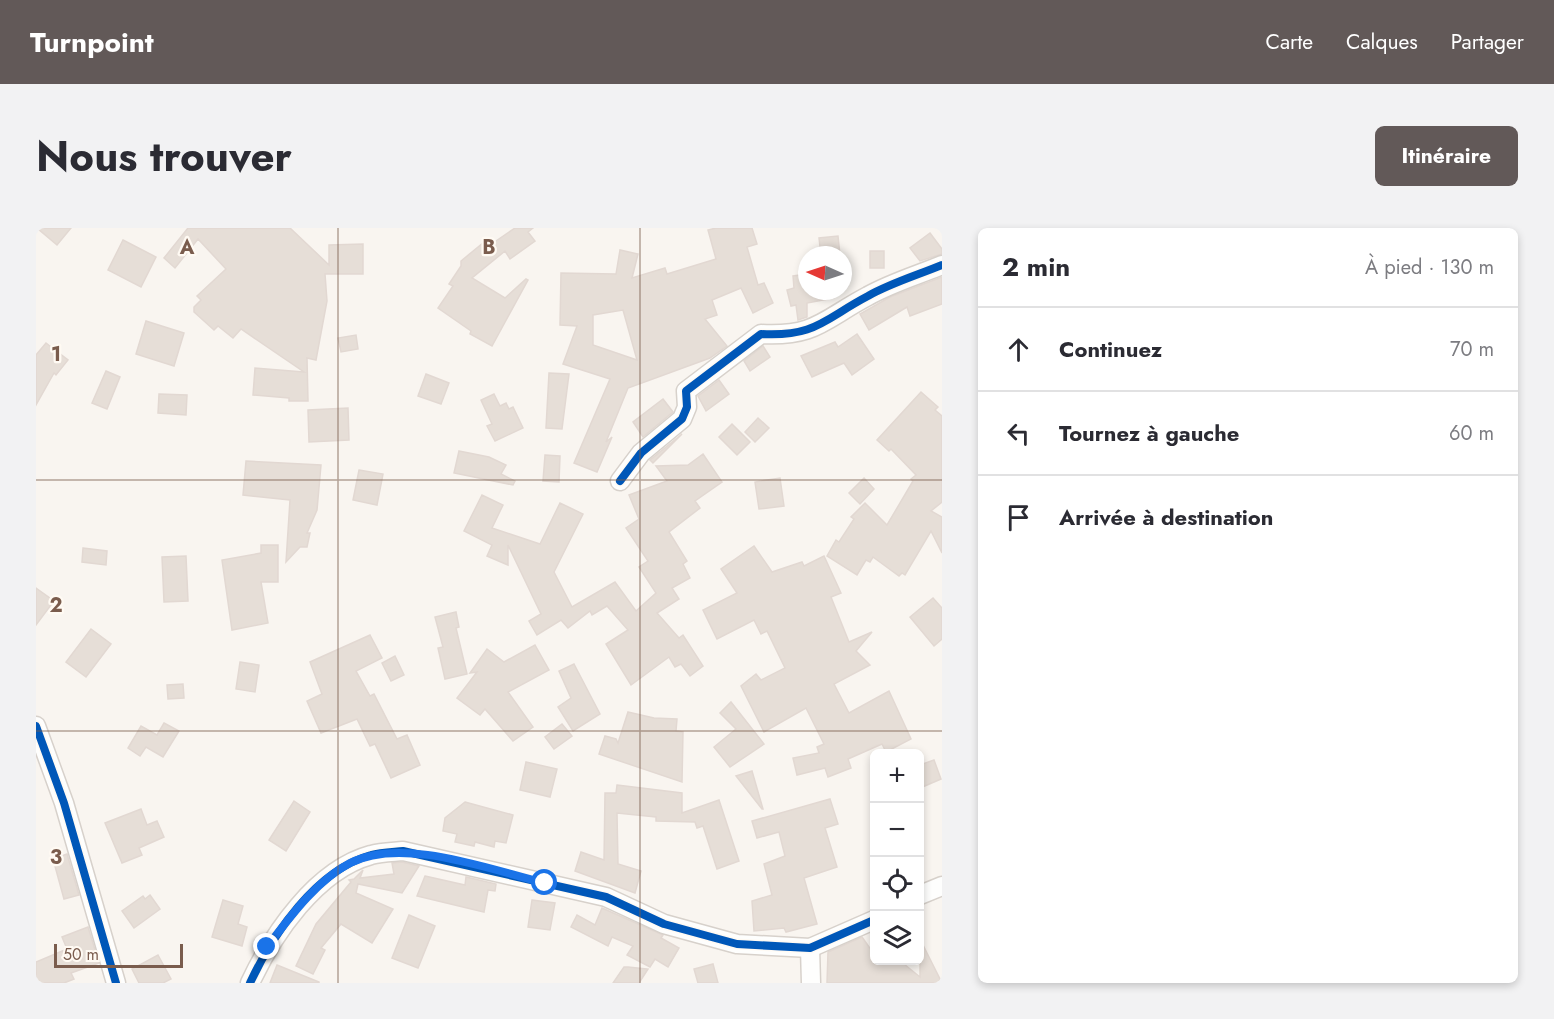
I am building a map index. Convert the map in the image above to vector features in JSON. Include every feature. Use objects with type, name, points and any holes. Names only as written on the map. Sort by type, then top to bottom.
[{"type":"street","points":[[620,482],[641,453],[682,419],[687,407],[686,391],[761,334],[784,335],[816,328],[869,295],[942,265]]},
{"type":"street","points":[[36,726],[64,802],[116,983]]},
{"type":"street","points":[[250,983],[267,947],[294,912],[332,874],[351,862],[372,854],[403,851],[606,897],[664,924],[737,944],[810,948],[870,922]]},
{"type":"street","points":[[924,893],[942,886]]},
{"type":"street","points":[[810,948],[811,983]]},
{"type":"building","points":[[37,228],[71,228],[57,245]]},
{"type":"building","points":[[188,228],[290,228],[329,265],[329,245],[363,244],[363,274],[325,274],[327,301],[316,360],[307,358],[308,401],[289,401],[289,398],[253,395],[255,368],[304,372],[241,329],[233,338],[218,326],[214,330],[194,312],[194,307],[201,300],[197,296],[226,269],[198,239],[175,268],[164,258]]},
{"type":"building","points":[[515,228],[533,228],[528,232],[535,241],[510,259],[505,251],[472,278],[505,298],[526,279],[528,280],[492,346],[470,334],[471,331],[438,308],[453,286],[449,284],[461,266],[461,261],[489,238],[493,243]]},
{"type":"building","points":[[752,228],[757,244],[747,247],[758,285],[764,283],[773,303],[753,313],[741,288],[712,300],[717,315],[705,319],[727,346],[710,358],[628,388],[606,442],[612,437],[597,472],[574,463],[610,379],[563,364],[577,326],[560,325],[561,273],[616,274],[620,250],[638,254],[632,278],[665,268],[667,274],[716,259],[708,230]],"holes":[[[623,310],[637,360],[593,345],[593,315]]]},
{"type":"building","points":[[930,233],[942,249],[942,254],[920,261],[910,248]]},
{"type":"building","points":[[838,236],[839,246],[820,246],[819,238]]},
{"type":"building","points":[[123,240],[156,257],[141,287],[108,270]]},
{"type":"building","points":[[870,251],[884,251],[884,268],[870,268]]},
{"type":"building","points":[[798,275],[798,300],[823,300],[807,303],[807,317],[798,320],[796,305],[791,306],[787,290],[794,288],[793,276]]},
{"type":"building","points":[[942,277],[942,304],[910,316],[907,307],[869,330],[860,314],[890,297]]},
{"type":"building","points":[[146,321],[184,333],[174,366],[136,354]]},
{"type":"building","points":[[857,334],[874,359],[852,375],[844,363],[812,377],[801,356],[835,342],[838,347]]},
{"type":"building","points":[[356,335],[358,349],[341,352],[338,338]]},
{"type":"building","points":[[46,343],[68,360],[56,375],[54,373],[36,405],[36,355]]},
{"type":"building","points":[[763,346],[770,357],[750,371],[744,361]]},
{"type":"building","points":[[106,371],[120,377],[107,409],[92,403]]},
{"type":"building","points":[[549,373],[569,374],[562,429],[546,428]]},
{"type":"building","points":[[426,374],[449,383],[441,404],[418,396]]},
{"type":"building","points":[[719,380],[729,394],[706,411],[698,396]]},
{"type":"building","points":[[921,392],[938,407],[935,410],[942,416],[942,502],[931,511],[942,517],[942,553],[931,531],[905,575],[902,573],[899,576],[873,557],[870,562],[866,560],[857,575],[827,556],[836,540],[839,542],[854,519],[851,517],[865,503],[887,525],[913,481],[911,479],[916,475],[891,449],[889,451],[877,440]]},
{"type":"building","points":[[159,394],[187,395],[186,415],[158,413]]},
{"type":"building","points":[[494,394],[500,406],[506,403],[509,409],[513,407],[523,428],[495,441],[487,426],[492,424],[481,400]]},
{"type":"building","points":[[663,399],[673,412],[643,437],[633,422]]},
{"type":"building","points":[[348,408],[349,440],[309,442],[308,410]]},
{"type":"building","points":[[758,418],[769,428],[755,442],[745,432]]},
{"type":"building","points":[[732,424],[750,442],[737,455],[719,437]]},
{"type":"building","points":[[682,434],[653,463],[650,460]]},
{"type":"building","points":[[459,451],[489,457],[506,465],[501,474],[515,481],[513,485],[454,473]]},
{"type":"building","points":[[703,454],[722,482],[695,501],[700,508],[669,532],[687,561],[683,564],[690,578],[672,588],[679,599],[657,613],[679,638],[683,635],[703,666],[690,676],[681,664],[675,667],[669,657],[631,685],[606,644],[628,630],[607,606],[592,615],[590,611],[568,628],[561,620],[537,635],[529,621],[541,614],[508,545],[508,565],[487,556],[492,545],[464,531],[482,495],[503,505],[492,528],[540,544],[560,503],[583,514],[554,572],[572,607],[615,582],[636,611],[656,593],[639,567],[648,561],[626,528],[639,519],[629,495],[667,481],[656,466],[688,465]]},
{"type":"building","points":[[545,455],[560,456],[559,482],[543,481]]},
{"type":"building","points":[[246,461],[321,465],[317,510],[307,533],[310,533],[307,547],[300,547],[286,562],[290,500],[243,495]]},
{"type":"building","points":[[359,470],[383,474],[377,505],[353,500]]},
{"type":"building","points":[[780,478],[784,506],[759,509],[755,482]]},
{"type":"building","points":[[864,478],[874,489],[860,504],[849,493]]},
{"type":"building","points":[[261,545],[278,545],[278,582],[261,582],[268,623],[232,630],[222,560],[261,553]]},
{"type":"building","points":[[754,546],[772,572],[802,562],[804,566],[824,556],[841,593],[831,597],[849,642],[872,632],[856,651],[870,665],[834,684],[849,713],[889,691],[911,739],[892,749],[884,749],[882,744],[848,759],[851,768],[828,777],[825,768],[797,775],[793,758],[819,753],[817,747],[824,744],[806,708],[764,732],[741,686],[756,674],[761,680],[785,668],[767,631],[761,634],[754,620],[717,639],[703,610],[737,593],[721,569]]},
{"type":"building","points":[[83,548],[107,551],[106,565],[82,562]]},
{"type":"building","points":[[186,556],[188,601],[164,602],[162,557]]},
{"type":"building","points":[[36,588],[54,601],[36,625]]},
{"type":"building","points":[[933,598],[942,608],[942,639],[934,646],[910,617]]},
{"type":"building","points":[[456,612],[459,627],[456,628],[467,674],[445,679],[438,648],[443,647],[435,617]]},
{"type":"building","points":[[91,629],[111,644],[86,677],[66,662]]},
{"type":"building","points":[[370,635],[382,658],[356,671],[370,696],[374,694],[397,739],[407,735],[420,765],[391,778],[375,744],[370,746],[357,719],[321,733],[307,701],[322,694],[310,662]]},
{"type":"building","points":[[535,645],[549,670],[508,692],[533,727],[513,741],[485,709],[480,715],[457,698],[477,672],[470,673],[487,649],[504,662]]},
{"type":"building","points":[[395,656],[404,675],[391,681],[382,663]]},
{"type":"building","points":[[240,662],[259,665],[255,692],[236,689]]},
{"type":"building","points":[[574,664],[600,714],[573,731],[558,707],[571,698],[559,671]]},
{"type":"building","points":[[183,684],[184,698],[168,699],[167,685]]},
{"type":"building","points":[[731,702],[764,744],[730,767],[714,747],[736,729],[720,713]]},
{"type":"building","points":[[628,712],[654,718],[677,719],[676,731],[683,732],[682,782],[599,754],[605,736],[616,739],[618,743]]},
{"type":"building","points":[[164,723],[179,731],[163,757],[146,747],[140,756],[128,748],[141,726],[157,735]]},
{"type":"building","points":[[562,724],[572,736],[554,749],[545,737]]},
{"type":"building","points":[[934,760],[941,779],[924,786],[924,764]]},
{"type":"building","points":[[526,762],[557,769],[550,797],[520,790]]},
{"type":"building","points":[[752,771],[763,809],[736,776]]},
{"type":"building","points":[[617,785],[682,793],[682,813],[719,800],[739,861],[717,869],[703,826],[697,828],[695,822],[656,821],[656,817],[617,813],[618,864],[641,871],[635,893],[575,871],[581,852],[604,860],[605,793],[616,793]]},
{"type":"building","points":[[830,799],[838,824],[825,828],[837,867],[804,878],[817,924],[786,932],[784,928],[754,931],[752,901],[772,895],[764,864],[785,856],[779,832],[757,838],[752,821]]},
{"type":"building","points":[[294,801],[310,812],[286,851],[269,840]]},
{"type":"building","points":[[465,802],[513,815],[506,843],[495,841],[494,847],[475,842],[474,846],[455,842],[457,834],[443,831],[445,818]]},
{"type":"building","points":[[141,809],[147,825],[157,821],[164,837],[139,848],[142,855],[122,863],[105,823]]},
{"type":"building","points":[[67,854],[79,895],[64,899],[53,859]]},
{"type":"building","points":[[402,862],[419,866],[402,893],[358,884],[356,893],[393,909],[372,943],[341,924],[321,948],[325,950],[313,974],[296,966],[316,924],[351,882],[349,880],[354,879],[363,870],[360,878],[394,874],[392,863]]},
{"type":"building","points":[[425,876],[465,885],[466,877],[496,884],[495,891],[488,890],[484,912],[417,896]]},
{"type":"building","points":[[150,895],[160,909],[134,928],[122,911],[143,896],[145,899]]},
{"type":"building","points":[[223,900],[243,906],[238,924],[247,927],[242,946],[212,937]]},
{"type":"building","points":[[532,900],[555,903],[550,930],[528,927]]},
{"type":"building","points":[[602,908],[663,935],[661,938],[679,948],[668,967],[655,959],[650,967],[627,955],[633,946],[612,937],[608,946],[571,927],[577,915],[595,925]]},
{"type":"building","points":[[409,915],[435,926],[418,968],[392,958]]},
{"type":"building","points":[[88,927],[99,963],[71,973],[74,979],[64,983],[36,983],[36,962],[67,949],[62,937]]},
{"type":"building","points":[[862,937],[870,948],[870,965],[905,965],[920,977],[920,965],[924,965],[924,947],[942,983],[827,983],[828,952]]},
{"type":"building","points":[[158,955],[171,979],[163,983],[139,983],[132,969]]},
{"type":"building","points":[[713,964],[718,983],[698,983],[694,969]]},
{"type":"building","points":[[277,965],[319,982],[319,983],[270,983]]},
{"type":"building","points":[[624,967],[648,969],[639,983],[613,983]]},
{"type":"cycle path","points":[[620,481],[641,453],[682,419],[687,407],[686,391],[761,334],[795,333],[819,325],[877,291],[942,265]]},
{"type":"cycle path","points":[[36,726],[64,803],[116,983]]},
{"type":"cycle path","points":[[250,983],[284,925],[315,889],[332,874],[351,863],[371,855],[387,852],[403,851],[606,897],[664,924],[737,944],[810,948],[870,922]]},
{"type":"route","points":[[267,947],[294,912],[332,874],[351,862],[372,854],[403,851],[438,857],[545,883]]}]
